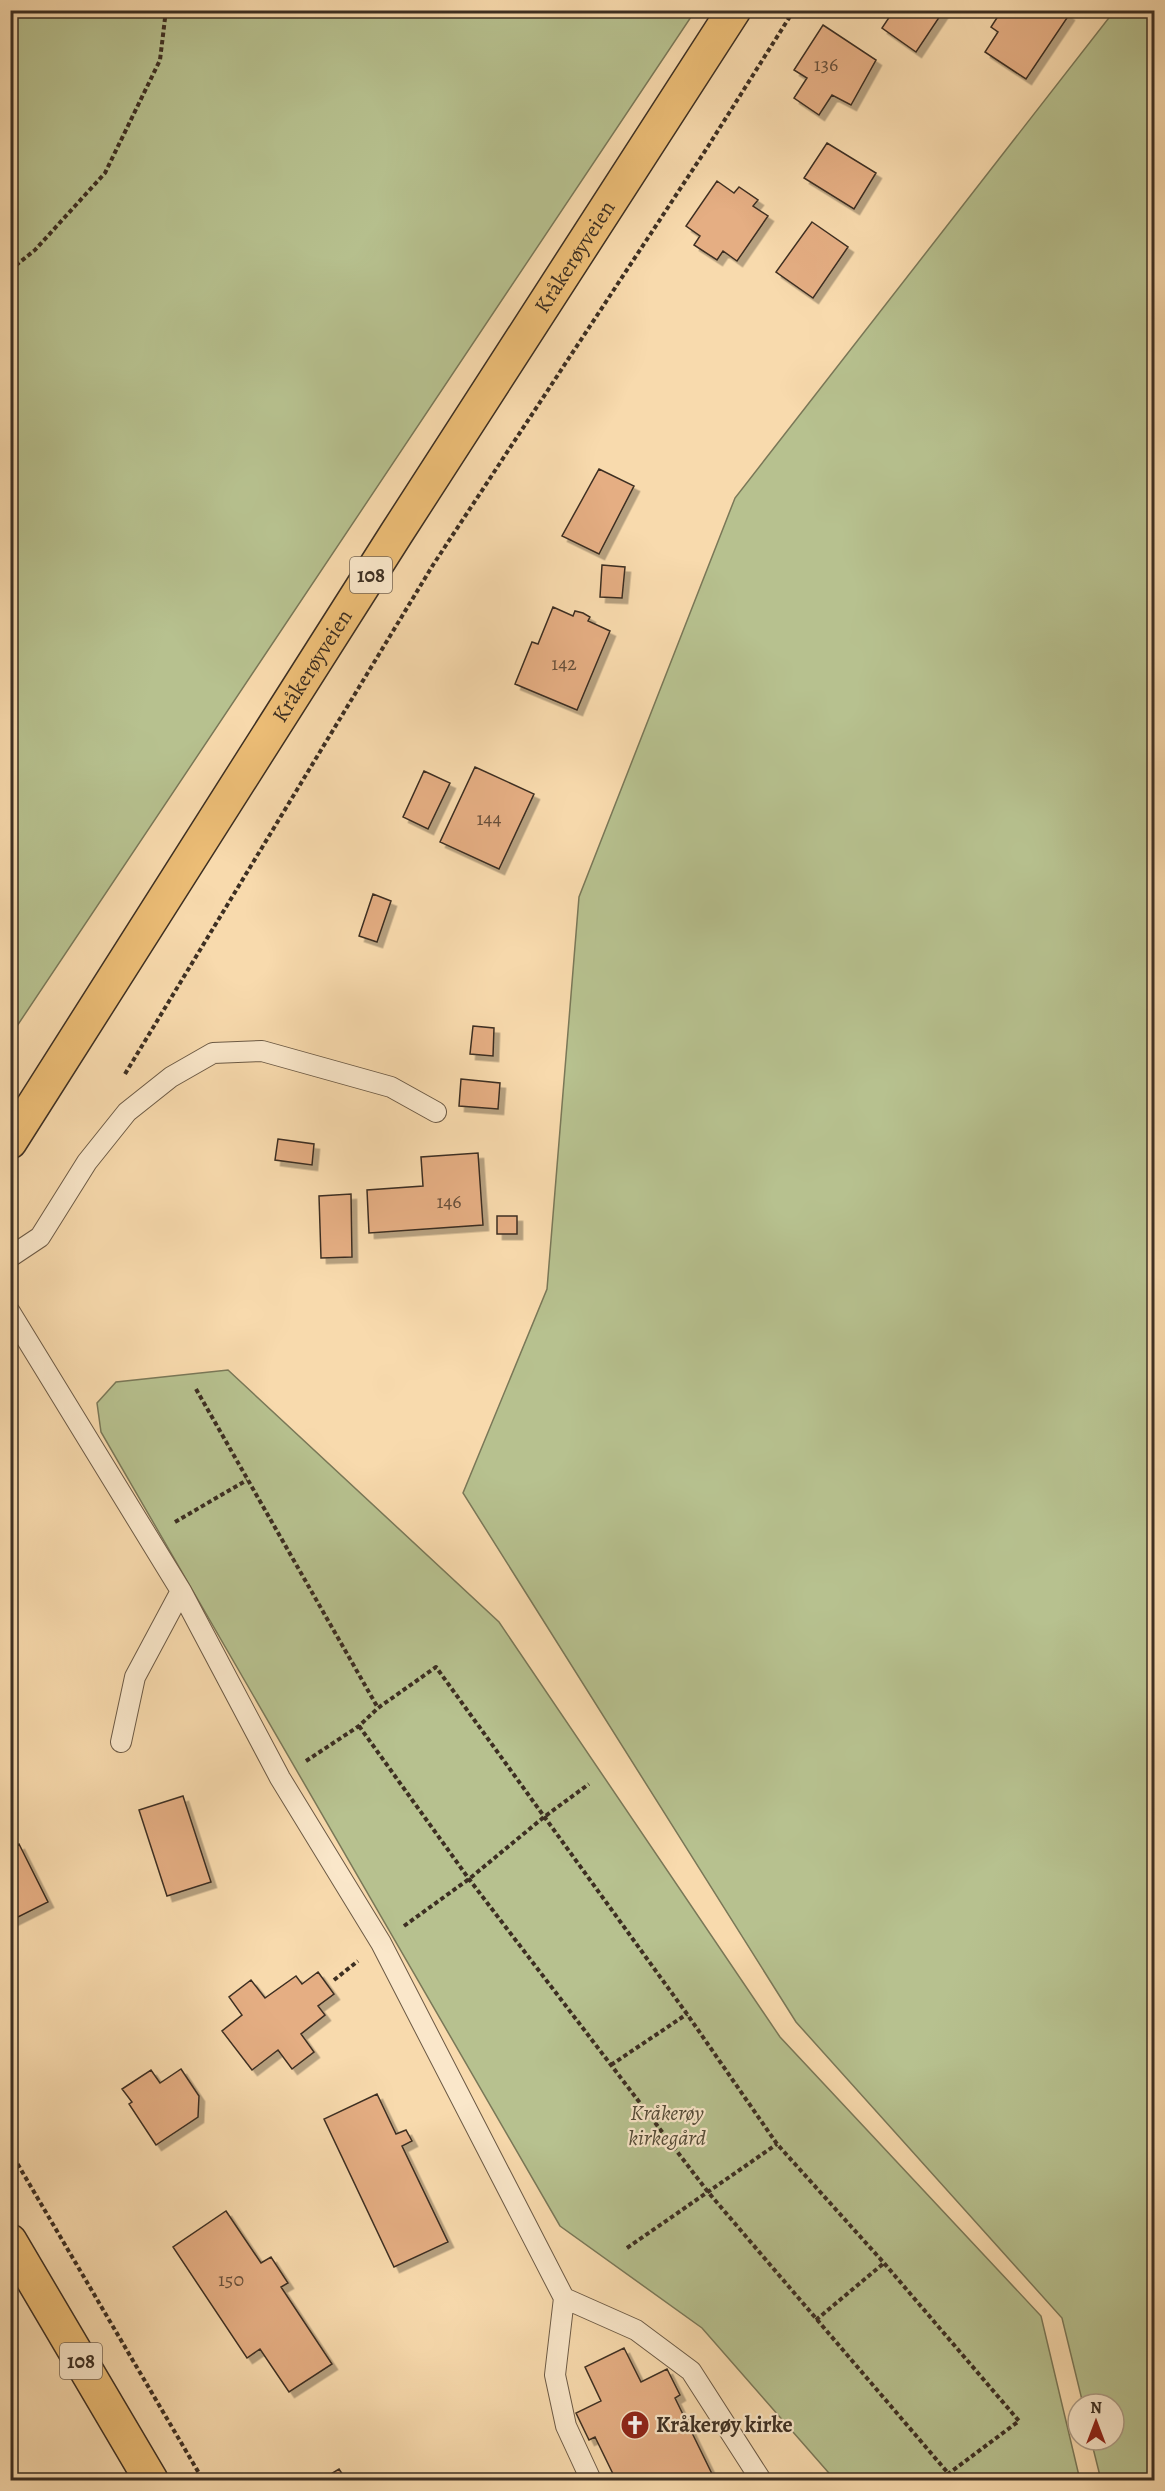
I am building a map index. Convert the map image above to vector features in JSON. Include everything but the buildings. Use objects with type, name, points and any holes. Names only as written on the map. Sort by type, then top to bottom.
[{"type":"main road","name":"Kråkerøyveien","points":[[10,1142],[390,544],[734,10]]},
{"type":"main road","name":"108","points":[[10,2241],[151,2481]]},
{"type":"lane","points":[[10,1257],[40,1237],[87,1162],[127,1112],[171,1077],[213,1053],[262,1052],[273,1054],[391,1087],[436,1112]]},
{"type":"lane","points":[[10,1312],[181,1591],[280,1778],[381,1943],[564,2298],[555,2375],[566,2426],[591,2481]]},
{"type":"lane","points":[[121,1742],[135,1677],[181,1591]]},
{"type":"lane","points":[[564,2298],[636,2330],[691,2371],[761,2481]]},
{"type":"path","points":[[10,270],[35,250],[105,173],[160,60],[166,10]]},
{"type":"path","points":[[122,1078],[433,565],[701,158],[794,10]]},
{"type":"path","points":[[196,1389],[378,1708]]},
{"type":"path","points":[[147,1537],[247,1480]]},
{"type":"path","points":[[280,1778],[358,1726],[378,1708],[436,1667],[687,2014],[777,2144],[885,2263],[1019,2421],[940,2481]]},
{"type":"path","points":[[358,1726],[469,1879],[708,2193],[948,2473],[950,2481]]},
{"type":"path","points":[[334,1980],[469,1879],[544,1817],[589,1784]]},
{"type":"path","points":[[611,2065],[687,2014]]},
{"type":"path","points":[[627,2248],[777,2144]]},
{"type":"path","points":[[10,2151],[203,2481]]},
{"type":"path","points":[[816,2320],[885,2263]]},
{"type":"green space","points":[[1115,10],[1154,11],[1154,2480],[1101,2480],[1094,2452],[1126,2452],[1126,2392],[1080,2392],[1062,2318],[796,2022],[463,1493],[547,1289],[579,897],[735,498]]},
{"type":"green space","points":[[10,11],[695,11],[11,1035]]},
{"type":"green space","name":"Kråkerøy kirkegård","points":[[228,1370],[499,1622],[780,2037],[1041,2316],[1066,2421],[1066,2452],[1073,2452],[1080,2480],[835,2480],[702,2328],[560,2226],[101,1432],[97,1403],[116,1382]]},
{"type":"place","name":"Kråkerøy kirke","points":[[635,2425]]}]
